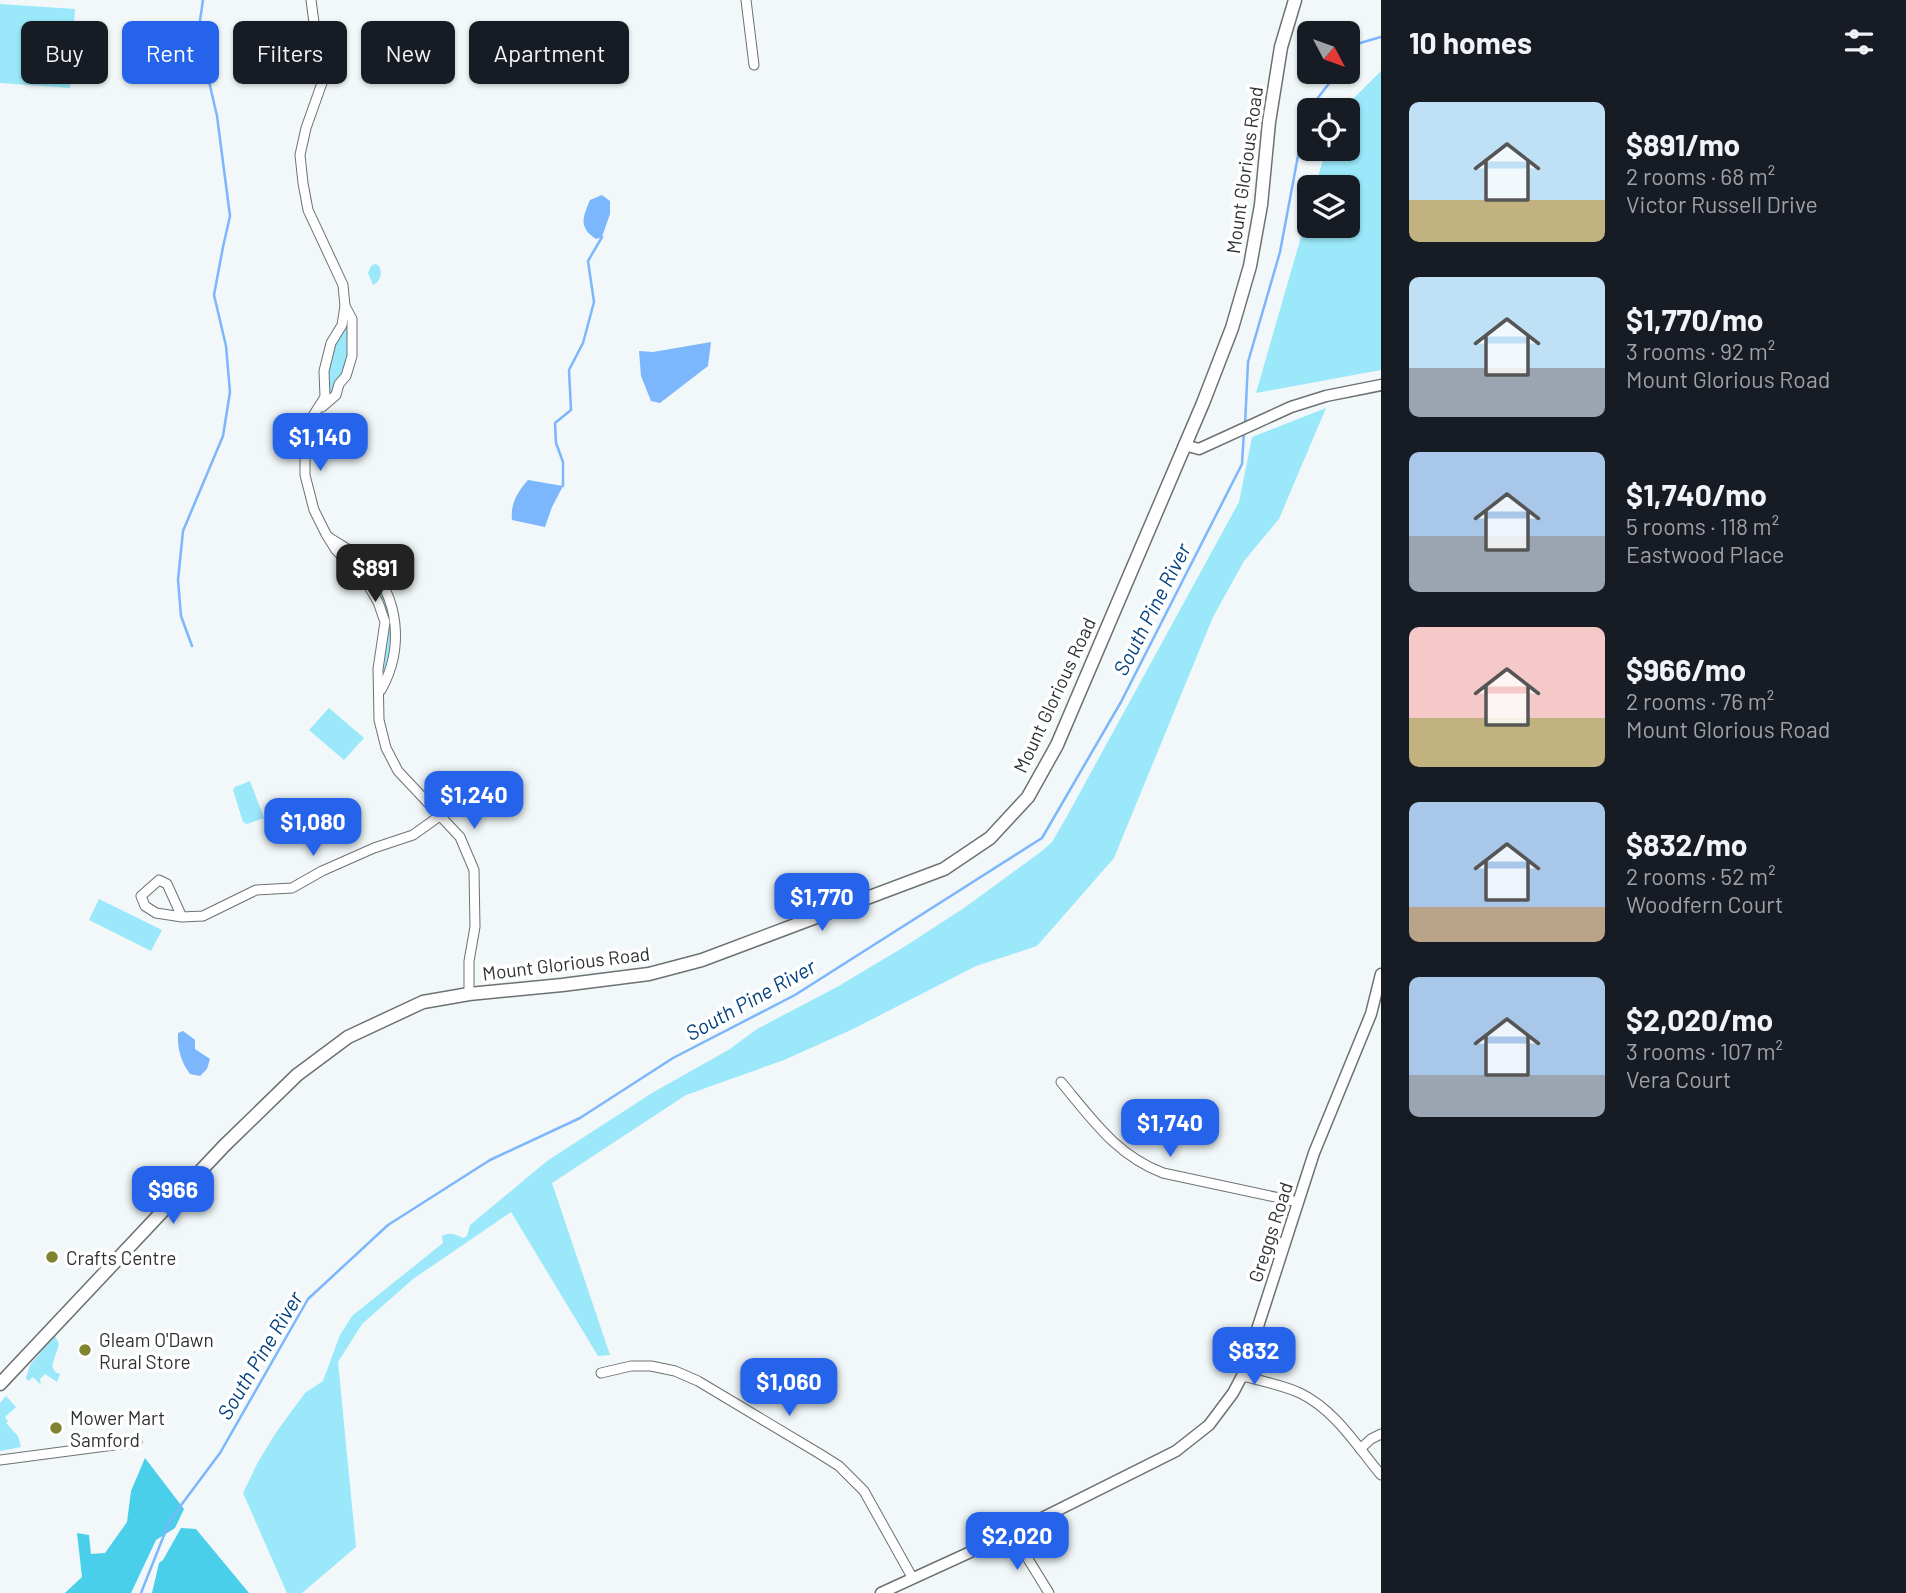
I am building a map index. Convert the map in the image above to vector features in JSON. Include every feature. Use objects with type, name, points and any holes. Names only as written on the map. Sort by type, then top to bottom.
[{"type":"main road","name":"Mount Glorious Road","points":[[0,1384],[224,1146],[297,1075],[348,1037],[423,1002],[469,994],[649,974],[701,961],[944,869],[990,838],[1028,797],[1057,745],[1233,328],[1250,266],[1261,205],[1269,122],[1279,59],[1295,0]]},
{"type":"street","points":[[311,0],[320,51],[322,83],[306,128],[300,155],[303,183],[308,210],[343,285],[345,306],[342,325],[331,344],[324,371],[325,397],[311,419],[305,444],[305,475],[314,510],[326,534],[336,550],[367,583],[385,622],[379,669],[379,720],[386,748],[398,771],[460,837],[474,870],[475,927],[469,961],[469,994]]},
{"type":"street","points":[[746,0],[754,65]]},
{"type":"street","points":[[318,408],[324,407],[336,395],[352,356],[352,319],[345,306]]},
{"type":"street","points":[[1184,445],[1199,449],[1291,407],[1326,396],[1381,385]]},
{"type":"street","points":[[326,534],[367,563],[384,588],[391,605],[397,631],[393,667],[380,691]]},
{"type":"street","points":[[373,593],[384,588]]},
{"type":"street","points":[[182,916],[167,884],[159,880],[141,896],[145,905],[156,913],[182,916],[204,916],[256,890],[292,888],[322,871],[374,848],[413,835],[441,815]]},
{"type":"street","name":"Greggs Road","points":[[881,1593],[1012,1533],[1176,1451],[1209,1425],[1242,1376],[1322,1131],[1371,1014],[1381,974]]},
{"type":"street","points":[[1061,1082],[1119,1149],[1144,1166],[1163,1173],[1298,1202]]},
{"type":"street","points":[[601,1373],[631,1366],[676,1371],[698,1381],[839,1466],[863,1490],[912,1577]]},
{"type":"street","points":[[1242,1376],[1286,1387],[1303,1395],[1331,1415],[1381,1475]]},
{"type":"street","points":[[1360,1449],[1381,1434]]},
{"type":"street","points":[[0,1460],[137,1443]]},
{"type":"street","points":[[1012,1533],[1049,1593]]},
{"type":"shaded area","points":[[0,4],[75,9],[74,21],[21,21],[21,84],[70,84],[70,88],[0,83]]},
{"type":"shaded area","points":[[1381,71],[1381,370],[1256,393],[1301,238],[1360,238],[1360,175],[1318,175],[1323,161],[1360,161],[1360,98],[1354,98]]},
{"type":"shaded area","points":[[602,195],[610,201],[610,214],[602,237],[596,239],[586,230],[584,217],[590,200]]},
{"type":"shaded area","points":[[375,264],[380,267],[381,273],[373,285],[368,273]]},
{"type":"shaded area","points":[[345,306],[352,328],[351,351],[336,395],[325,397],[324,371]]},
{"type":"shaded area","points":[[711,342],[708,366],[660,403],[651,401],[641,376],[639,351],[653,352]]},
{"type":"shaded area","points":[[1326,408],[1279,519],[1244,561],[1213,617],[1114,858],[1037,946],[976,966],[853,1029],[784,1060],[686,1095],[552,1183],[610,1355],[598,1356],[511,1212],[413,1279],[362,1324],[338,1362],[356,1547],[302,1593],[287,1593],[243,1493],[277,1431],[305,1393],[323,1381],[340,1335],[352,1316],[443,1243],[442,1236],[467,1236],[470,1225],[547,1161],[652,1093],[730,1049],[757,1029],[837,987],[904,947],[964,908],[1052,842],[1239,502],[1252,437]]},
{"type":"shaded area","points":[[528,480],[563,486],[545,527],[512,520],[516,498]]},
{"type":"shaded area","points":[[336,542],[377,576],[397,631],[380,691],[385,622],[378,602]]},
{"type":"shaded area","points":[[329,708],[364,738],[344,760],[309,730]]},
{"type":"shaded area","points":[[250,781],[264,818],[247,824],[243,822],[233,790]]},
{"type":"shaded area","points":[[99,899],[162,930],[151,951],[89,920]]},
{"type":"shaded area","points":[[183,1031],[195,1040],[195,1049],[210,1059],[207,1069],[200,1076],[190,1074],[182,1060],[178,1033]]},
{"type":"shaded area","points":[[55,1336],[59,1344],[52,1366],[55,1372],[60,1374],[57,1382],[45,1374],[40,1379],[41,1385],[33,1377],[28,1381],[26,1378],[30,1365]]},
{"type":"shaded area","points":[[6,1396],[16,1407],[5,1417],[8,1421],[6,1423],[18,1436],[21,1447],[0,1451],[0,1403]]},
{"type":"shaded area","points":[[145,1458],[184,1509],[175,1528],[156,1540],[131,1593],[65,1593],[82,1577],[77,1533],[89,1535],[91,1554],[105,1553],[127,1522],[131,1491]]},
{"type":"shaded area","points":[[181,1528],[196,1529],[249,1593],[152,1593],[159,1563]]},
{"type":"waterway","points":[[192,646],[181,616],[178,580],[183,531],[223,436],[230,392],[226,346],[214,295],[230,216],[217,116],[198,34],[203,0]]},
{"type":"waterway","name":"South Pine River","points":[[1360,43],[1381,37]]},
{"type":"waterway","name":"South Pine River","points":[[1245,425],[1248,362],[1280,252],[1306,113],[1329,84]]},
{"type":"waterway","points":[[563,486],[563,462],[556,443],[555,423],[571,410],[569,370],[583,343],[594,302],[588,261],[602,237]]},
{"type":"waterway","name":"South Pine River","points":[[141,1593],[170,1520],[220,1453],[308,1299],[388,1225],[490,1160],[580,1118],[673,1058],[795,995],[1042,838],[1121,702],[1242,464],[1244,431]]},
{"type":"place","name":"Crafts Centre","points":[[52,1257]]},
{"type":"place","name":"Gleam O'Dawn Rural Store","points":[[85,1350]]},
{"type":"place","name":"Mower Mart Samford","points":[[56,1428]]}]
